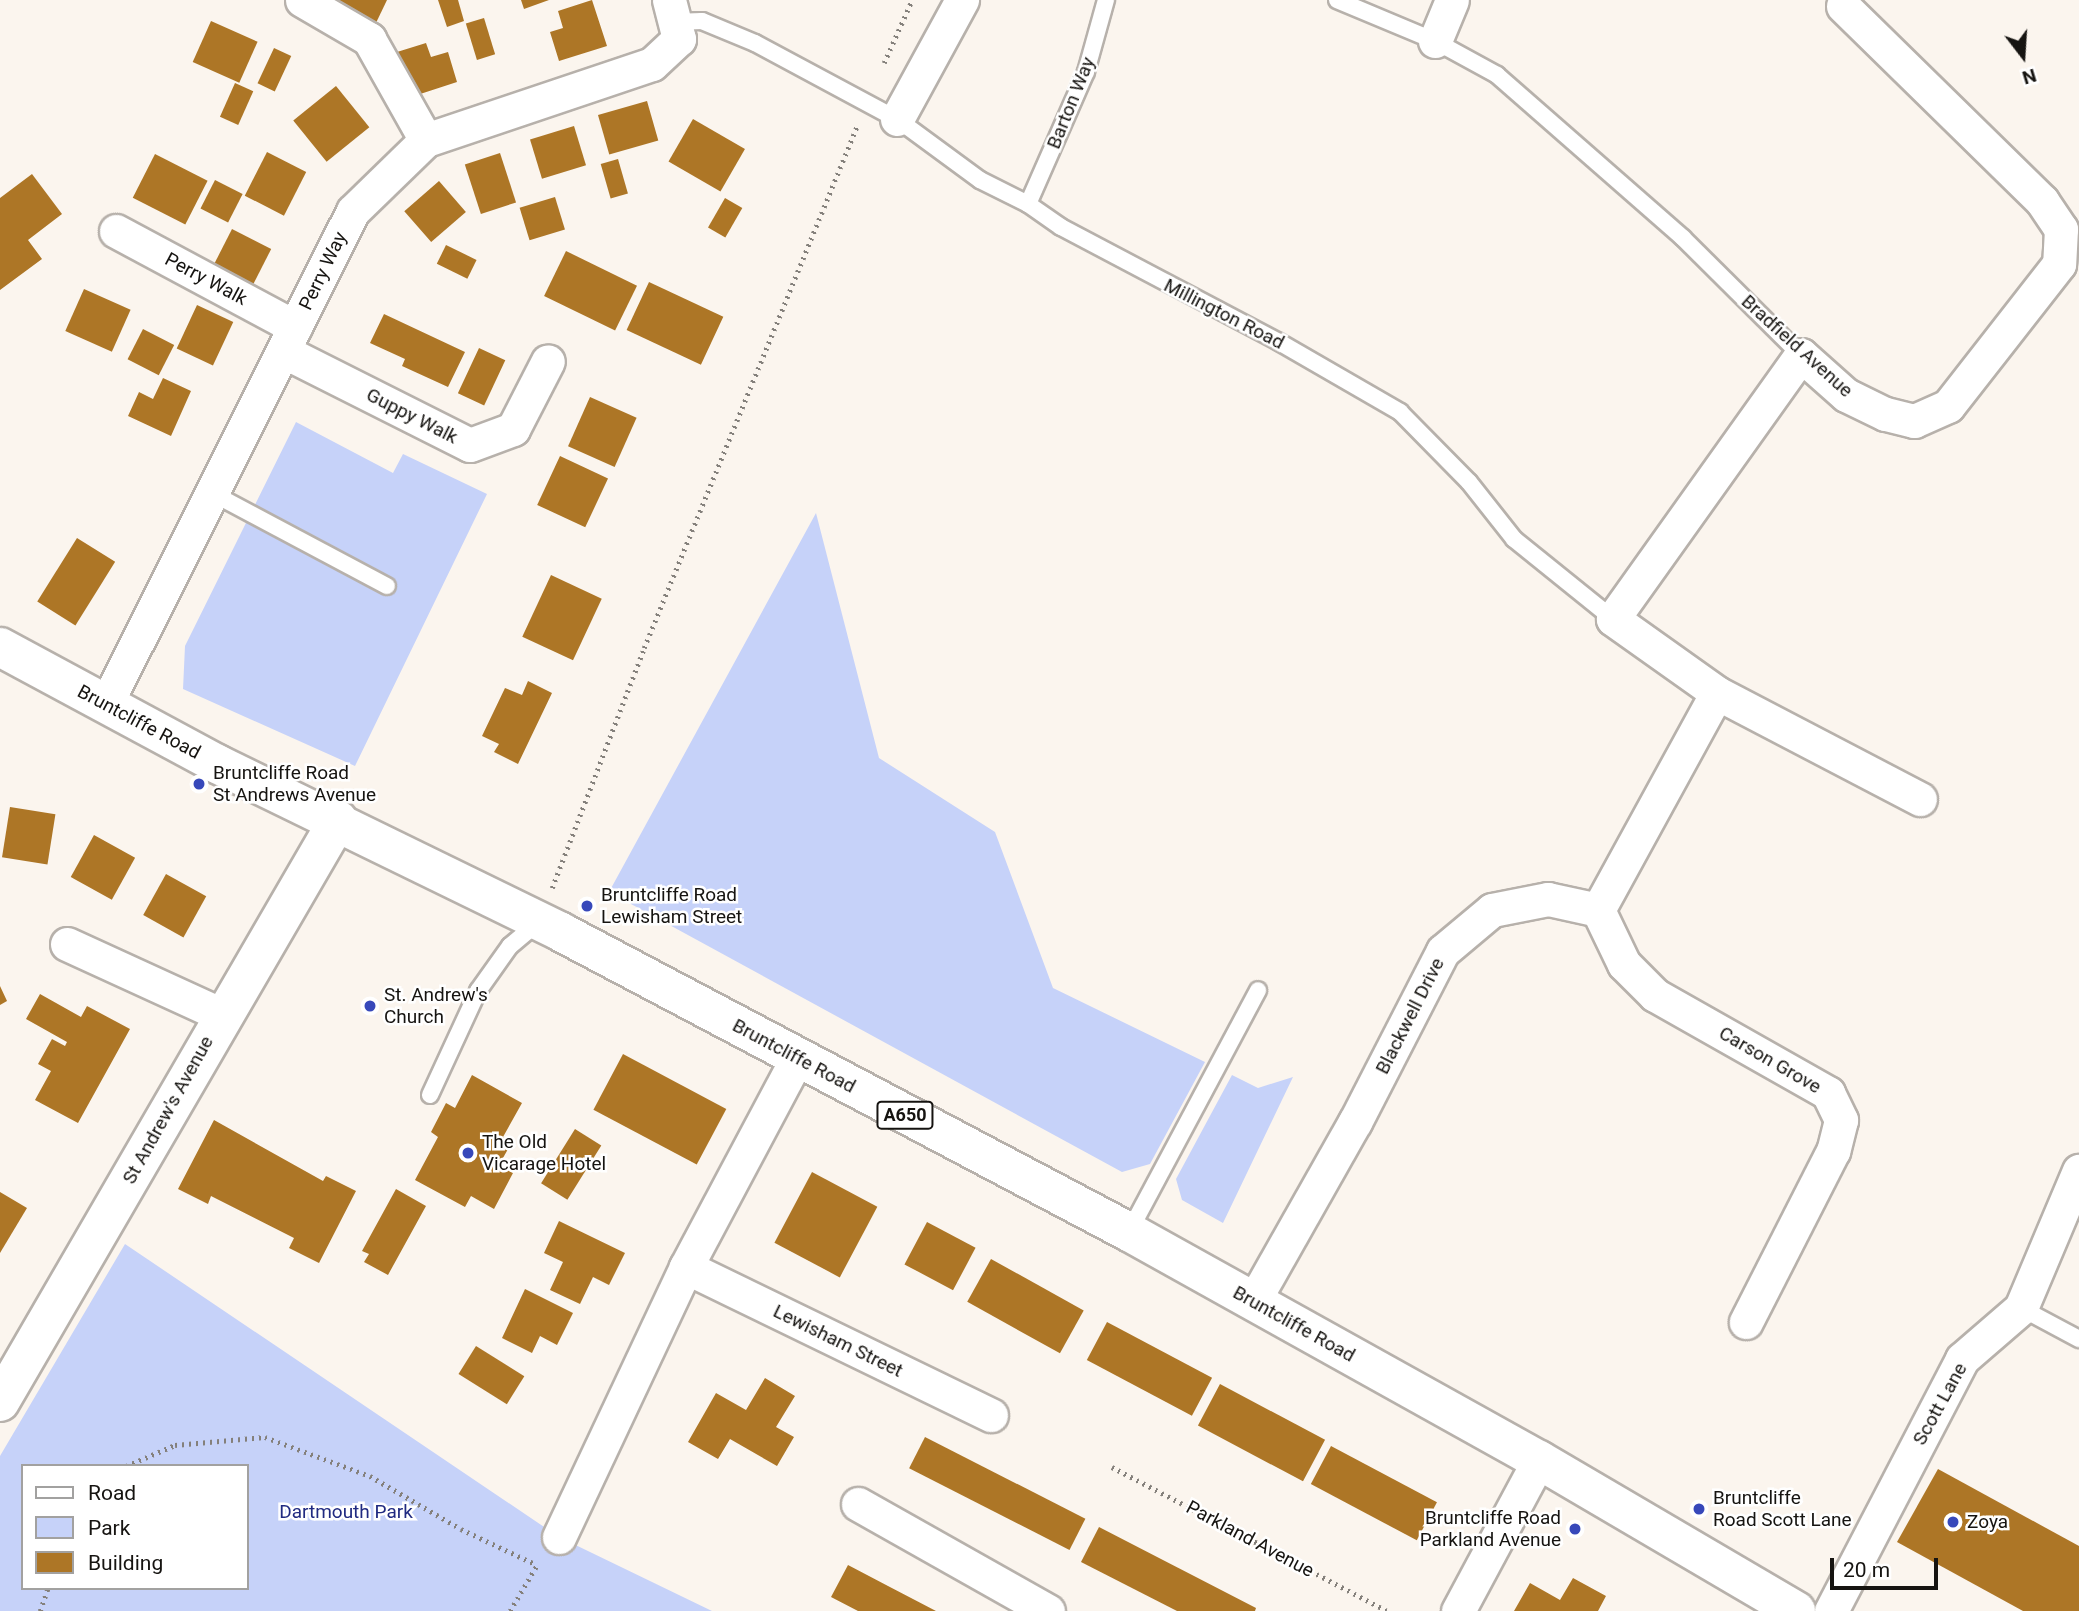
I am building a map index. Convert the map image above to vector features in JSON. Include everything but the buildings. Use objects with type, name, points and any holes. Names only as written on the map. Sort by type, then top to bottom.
[{"type":"main road","name":"Bruntcliffe Road","points":[[0,647],[216,764],[338,820],[540,921],[1129,1231],[1539,1460],[1756,1601],[1796,1611]]},
{"type":"main road","name":"St Andrew's Avenue","points":[[0,1402],[222,1015],[338,820]]},
{"type":"street","points":[[302,0],[369,39],[426,140]]},
{"type":"street","points":[[897,119],[962,0]]},
{"type":"street","points":[[1436,41],[1452,0]]},
{"type":"street","name":"Bradfield Avenue","points":[[1801,355],[1846,395],[1885,414],[1914,421],[1948,406],[2059,264],[2061,229],[2042,201],[1843,6]]},
{"type":"street","name":"Perry Way","points":[[106,704],[353,211],[426,140],[652,64],[679,39],[672,11]]},
{"type":"street","name":"Perry Walk","points":[[116,231],[289,339]]},
{"type":"street","name":"Guppy Walk","points":[[289,339],[470,445],[513,429],[548,361]]},
{"type":"street","points":[[1613,619],[1801,355]]},
{"type":"street","name":"Millington Road","points":[[1613,619],[1717,693],[1920,799]]},
{"type":"street","points":[[1598,910],[1717,693]]},
{"type":"street","name":"Blackwell Drive","points":[[1253,1302],[1355,1122],[1443,951],[1492,911],[1548,899],[1598,910]]},
{"type":"street","name":"Carson Grove","points":[[1598,910],[1624,964],[1655,995],[1828,1093],[1841,1120],[1833,1151],[1746,1322]]},
{"type":"street","points":[[67,944],[222,1015]]},
{"type":"street","points":[[559,1536],[685,1267],[797,1058]]},
{"type":"street","name":"Scott Lane","points":[[1831,1611],[1962,1360],[2021,1308],[2079,1171]]},
{"type":"street","name":"Lewisham Street","points":[[685,1267],[991,1415]]},
{"type":"street","points":[[1458,1611],[1539,1460]]},
{"type":"street","points":[[858,1504],[1048,1611]]},
{"type":"lane","name":"Barton Way","points":[[1028,204],[1086,72],[1106,0]]},
{"type":"lane","name":"Bradfield Avenue","points":[[1338,0],[1436,41],[1497,75],[1683,237],[1801,355]]},
{"type":"lane","name":"Millington Road","points":[[672,11],[755,43],[866,105],[897,119],[980,180],[1028,204],[1061,227],[1279,342],[1400,412],[1469,482],[1514,539],[1613,619]]},
{"type":"lane","points":[[212,493],[387,586]]},
{"type":"lane","points":[[430,1095],[478,991],[510,946],[540,921]]},
{"type":"lane","points":[[1129,1231],[1258,990]]},
{"type":"lane","points":[[2021,1308],[2079,1339]]},
{"type":"path","points":[[540,921],[644,648],[866,105],[912,0]]},
{"type":"path","points":[[131,1464],[175,1445],[265,1437],[370,1476],[461,1529],[537,1565]]},
{"type":"path","name":"Parkland Avenue","points":[[1112,1467],[1387,1611]]},
{"type":"path","points":[[510,1611],[537,1565],[559,1536]]},
{"type":"path","points":[[40,1611],[47,1590]]},
{"type":"green space","points":[[296,422],[393,473],[403,454],[487,494],[355,766],[183,689],[185,646]]},
{"type":"green space","points":[[816,513],[879,758],[995,832],[1053,988],[1205,1062],[1150,1164],[1122,1172],[609,892]]},
{"type":"green space","points":[[1232,1075],[1258,1088],[1293,1077],[1223,1223],[1182,1200],[1176,1179]]},
{"type":"green space","name":"Dartmouth Park","points":[[125,1244],[559,1537],[712,1611],[0,1611],[0,1456]]},
{"type":"place","name":"Bruntcliffe Road St Andrews Avenue","points":[[199,784]]},
{"type":"place","name":"Bruntcliffe Road Lewisham Street","points":[[587,906]]},
{"type":"place","name":"St. Andrew's Church","points":[[370,1006]]},
{"type":"place","name":"The Old Vicarage Hotel","points":[[468,1153]]},
{"type":"place","name":"Bruntcliffe Road Scott Lane","points":[[1699,1509]]},
{"type":"place","name":"Zoya","points":[[1953,1522]]},
{"type":"place","name":"Bruntcliffe Road Parkland Avenue","points":[[1575,1529]]}]
